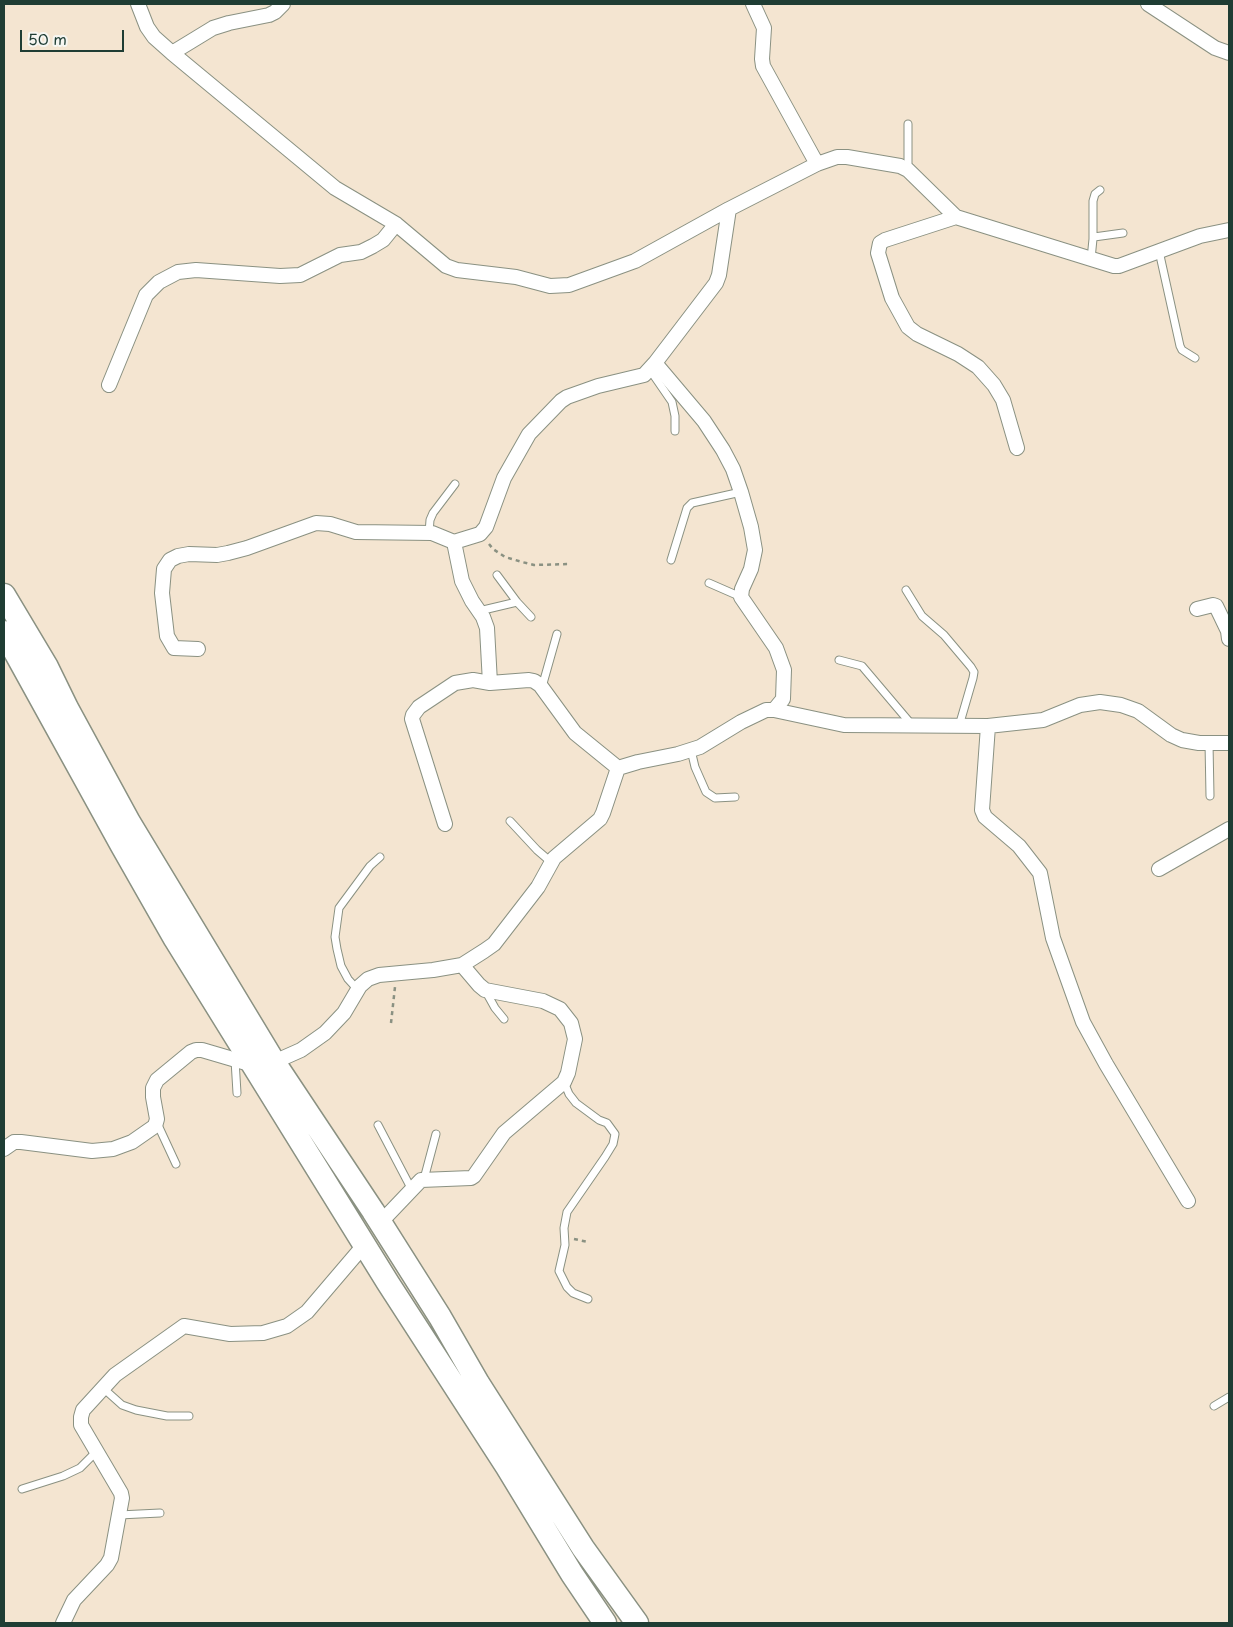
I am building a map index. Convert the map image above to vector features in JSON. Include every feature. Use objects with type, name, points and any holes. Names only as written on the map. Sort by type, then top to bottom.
[{"type":"highway","points":[[4,595],[47,667],[254,1062],[380,1223],[440,1317],[478,1383],[583,1548],[637,1623]]},
{"type":"highway","points":[[4,632],[175,939],[254,1062],[365,1244],[572,1574],[605,1623]]},
{"type":"street","points":[[138,4],[147,27],[154,37],[172,53],[335,188],[396,224],[446,266],[457,270],[516,277],[550,286],[569,285],[635,261],[816,164],[837,157],[900,166],[908,170],[956,217],[1119,266],[1200,236],[1229,230]]},
{"type":"street","points":[[172,53],[213,28],[229,22],[269,15],[283,4]]},
{"type":"street","points":[[753,4],[764,28],[762,59],[764,66],[816,164]]},
{"type":"street","points":[[1148,4],[1215,48],[1229,53]]},
{"type":"street","points":[[198,649],[174,648],[167,636],[162,593],[164,569],[170,560],[189,554],[217,555],[228,553],[316,523],[330,524],[356,532],[429,533],[454,542],[480,534],[486,527],[504,478],[529,434],[561,402],[567,397],[598,386],[644,375],[652,367],[716,283],[719,275],[729,209]]},
{"type":"street","points":[[956,217],[885,240],[880,243],[878,253],[892,298],[908,327],[917,334],[958,354],[978,367],[1004,400],[1017,448]]},
{"type":"street","points":[[109,385],[146,295],[159,282],[178,272],[196,270],[280,276],[300,275],[340,255],[361,252],[373,246],[383,240],[396,224]]},
{"type":"street","points":[[652,367],[704,421],[733,469],[751,527],[755,550],[742,589],[742,597],[776,648],[784,670],[784,699],[774,710]]},
{"type":"street","points":[[454,542],[462,581],[488,628],[490,683]]},
{"type":"street","points":[[1197,609],[1216,606],[1228,631],[1229,639]]},
{"type":"street","points":[[445,824],[412,715],[419,707],[455,683],[473,680],[490,683],[534,681],[542,688],[574,733],[618,768]]},
{"type":"street","points":[[618,768],[700,747],[741,722],[766,710],[774,710],[834,724],[988,726],[1043,720],[1080,705],[1100,702],[1121,705],[1138,711],[1171,735],[1182,740],[1199,743],[1229,743]]},
{"type":"street","points":[[988,726],[982,810],[985,818],[1019,846],[1040,873],[1053,938],[1083,1022],[1188,1201]]},
{"type":"street","points":[[4,1149],[14,1142],[21,1142],[92,1151],[113,1149],[132,1142],[157,1122],[153,1088],[157,1080],[191,1052],[202,1050],[254,1062],[301,1050],[325,1033],[344,1013],[358,990],[368,979],[378,975],[433,970],[462,965],[494,944],[538,887],[551,862],[560,852],[600,819],[604,813],[618,768]]},
{"type":"street","points":[[1159,869],[1229,829]]},
{"type":"street","points":[[380,1223],[418,1182],[424,1179],[471,1178],[474,1176],[504,1134],[564,1082],[568,1073],[575,1039],[571,1023],[560,1009],[544,1001],[485,990],[462,965]]},
{"type":"street","points":[[62,1623],[74,1600],[107,1565],[111,1558],[122,1498],[121,1493],[82,1425],[80,1417],[83,1410],[115,1375],[184,1326],[230,1334],[262,1334],[287,1326],[307,1312],[365,1244]]},
{"type":"lane","points":[[908,124],[908,170]]},
{"type":"lane","points":[[1091,259],[1093,201],[1095,194],[1100,190]]},
{"type":"lane","points":[[1093,239],[1098,236],[1123,233]]},
{"type":"lane","points":[[1160,251],[1180,346],[1182,350],[1194,358]]},
{"type":"lane","points":[[652,367],[672,402],[675,416],[675,431]]},
{"type":"lane","points":[[429,533],[430,520],[433,513],[454,484]]},
{"type":"lane","points":[[670,560],[687,508],[692,503],[741,492]]},
{"type":"lane","points":[[497,575],[531,617]]},
{"type":"lane","points":[[709,583],[742,597]]},
{"type":"lane","points":[[906,590],[922,616],[944,635],[972,667],[974,672],[960,726]]},
{"type":"lane","points":[[479,612],[517,602]]},
{"type":"lane","points":[[542,688],[557,634]]},
{"type":"lane","points":[[839,660],[862,666],[912,725]]},
{"type":"lane","points":[[1209,743],[1210,796]]},
{"type":"lane","points":[[691,750],[695,767],[706,792],[715,798],[735,797]]},
{"type":"lane","points":[[510,821],[551,862]]},
{"type":"lane","points":[[358,990],[348,979],[341,966],[337,949],[335,937],[339,908],[370,866],[380,857]]},
{"type":"lane","points":[[485,990],[504,1019]]},
{"type":"lane","points":[[237,1094],[254,1062]]},
{"type":"lane","points":[[564,1082],[576,1104],[599,1120],[607,1123],[615,1134],[605,1157],[567,1212],[564,1228],[565,1245],[559,1271],[567,1287],[574,1293],[588,1299]]},
{"type":"lane","points":[[157,1122],[176,1164]]},
{"type":"lane","points":[[378,1125],[412,1190]]},
{"type":"lane","points":[[424,1179],[436,1134]]},
{"type":"lane","points":[[103,1388],[122,1405],[136,1410],[167,1416],[189,1416]]},
{"type":"lane","points":[[1214,1406],[1229,1397]]},
{"type":"lane","points":[[22,1489],[63,1476],[80,1468],[97,1451]]},
{"type":"lane","points":[[119,1514],[160,1513]]},
{"type":"path","points":[[480,534],[493,549],[506,557],[534,565],[572,564]]},
{"type":"path","points":[[391,1023],[397,974]]},
{"type":"path","points":[[565,1237],[588,1242]]}]
